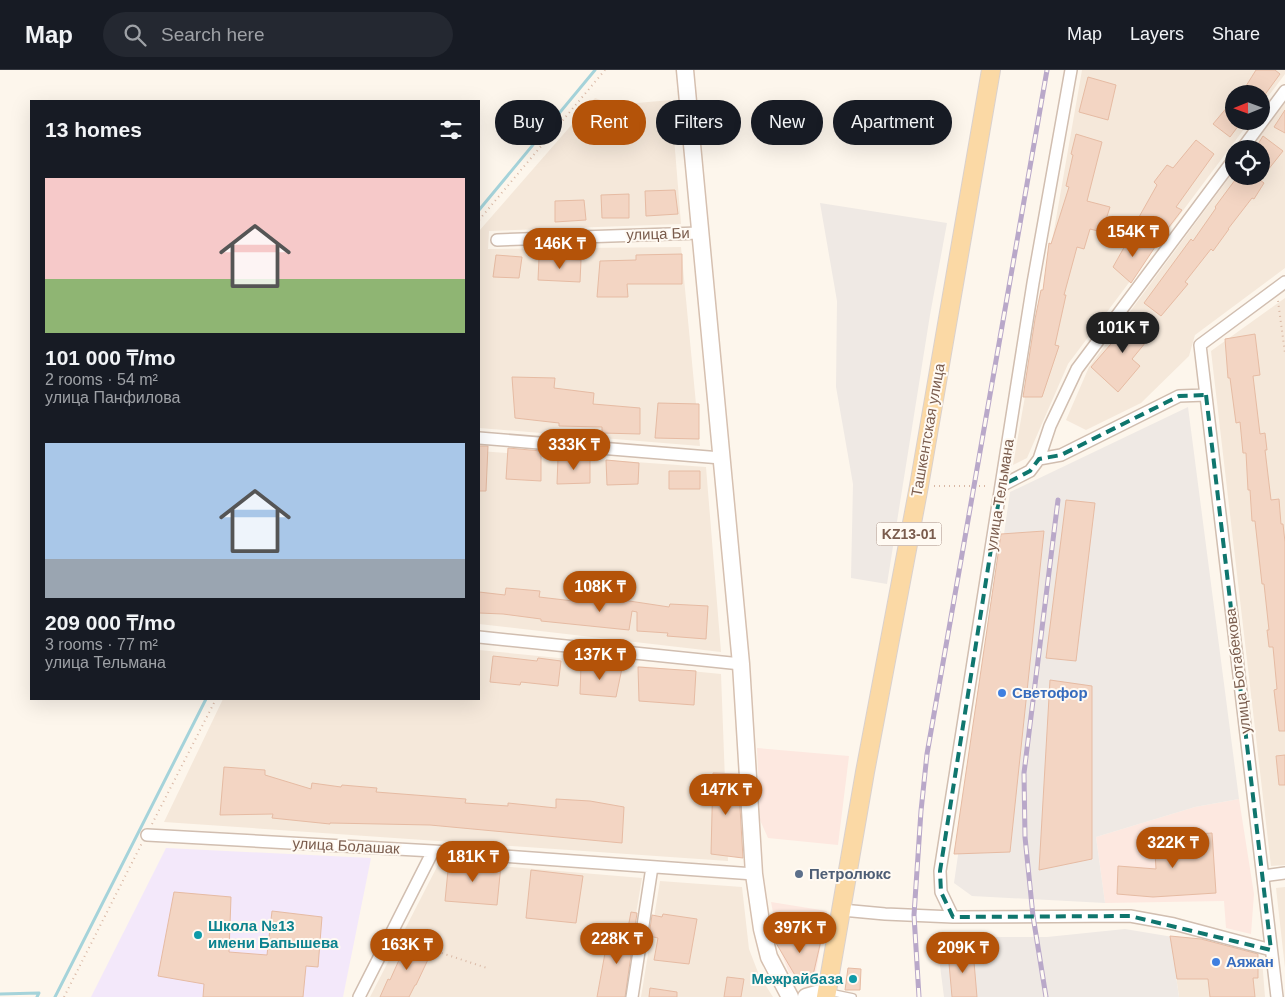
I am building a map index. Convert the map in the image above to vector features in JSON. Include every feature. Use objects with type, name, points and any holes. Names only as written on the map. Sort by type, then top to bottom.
[{"type":"main road","points":[[685,70],[741,664],[754,874],[762,929],[769,957],[790,997]]},
{"type":"main road","name":"Ташкентская улица","points":[[827,994],[864,772],[919,486],[991,70]]},
{"type":"main road","points":[[806,997],[827,994]]},
{"type":"street","name":"улица Тельмана","points":[[953,918],[941,892],[940,871],[1033,283],[1071,70]]},
{"type":"street","points":[[1249,140],[1285,91]]},
{"type":"street","points":[[1001,486],[1030,471],[1038,459],[1050,426],[1077,369],[1225,171]]},
{"type":"street","name":"улица Би","points":[[497,240],[699,233]]},
{"type":"street","name":"улица Ботабекова","points":[[1277,997],[1200,345],[1281,285]]},
{"type":"street","points":[[1038,459],[1060,455],[1179,396],[1206,395]]},
{"type":"street","points":[[480,438],[721,458]]},
{"type":"street","points":[[480,637],[741,664]]},
{"type":"street","name":"улица Болашак","points":[[146,835],[434,851],[754,874]]},
{"type":"street","points":[[359,997],[434,851]]},
{"type":"street","points":[[632,997],[652,867]]},
{"type":"street","points":[[1263,876],[1285,873]]},
{"type":"street","points":[[842,910],[953,918],[1130,916],[1174,924],[1271,950]]},
{"type":"lane","points":[[827,994],[853,997]]},
{"type":"path","points":[[480,219],[605,70]]},
{"type":"path","points":[[1281,285],[1285,353]]},
{"type":"path","points":[[919,486],[1001,486]]},
{"type":"path","points":[[64,997],[215,700]]},
{"type":"path","points":[[390,936],[487,968]]},
{"type":"highlighted area","points":[[1206,395],[1271,950],[1130,916],[953,917],[941,892],[940,871],[1001,486],[1030,471],[1039,459],[1061,455],[1179,396]]},
{"type":"shaded area","points":[[1082,70],[1285,70],[1285,74],[1270,94],[1270,85],[1225,85],[1225,130],[1243,130],[1236,140],[1225,140],[1225,154],[1068,364],[1027,458],[1013,465]]},
{"type":"shaded area","points":[[656,101],[656,145],[675,145],[681,224],[489,231],[488,249],[681,247],[700,446],[480,428],[480,230],[554,145],[562,145],[562,136],[572,124],[572,145],[646,145],[646,102]]},
{"type":"shaded area","points":[[1285,102],[1285,268],[1195,335],[1189,356],[1141,403],[1086,430],[1066,420],[1089,367],[1225,183],[1225,185],[1270,185],[1270,140],[1257,140],[1264,130],[1270,130],[1270,122]]},
{"type":"shaded area","points":[[820,203],[947,223],[930,315],[887,584],[851,578],[853,484],[836,387],[837,301]]},
{"type":"shaded area","points":[[1285,298],[1285,865],[1271,866],[1211,351]]},
{"type":"shaded area","points":[[1188,407],[1239,799],[1195,807],[1096,837],[1105,903],[972,896],[954,883],[1010,492]]},
{"type":"shaded area","points":[[480,451],[706,467],[721,652],[480,624]]},
{"type":"shaded area","points":[[480,650],[721,674],[728,861],[164,822],[223,700],[480,700]]},
{"type":"shaded area","points":[[757,748],[849,756],[838,845],[768,838],[760,820]]},
{"type":"shaded area","points":[[1239,799],[1254,894],[1251,934],[1226,928],[1224,901],[1105,903],[1096,837],[1195,807]]},
{"type":"shaded area","points":[[166,848],[371,858],[343,997],[91,997]]},
{"type":"shaded area","points":[[440,861],[642,878],[622,997],[370,997]]},
{"type":"shaded area","points":[[660,881],[742,887],[749,949],[759,975],[773,997],[641,997]]},
{"type":"shaded area","points":[[1285,887],[1285,968],[1276,888]]},
{"type":"shaded area","points":[[771,902],[827,911],[815,977],[789,973],[780,949]]},
{"type":"shaded area","points":[[1125,929],[1179,938],[1175,969],[1179,997],[944,997],[938,950],[956,937],[1047,937]]},
{"type":"shaded area","points":[[1179,938],[1262,959],[1265,997],[1179,997],[1175,969]]},
{"type":"building","points":[[1256,70],[1275,70],[1280,74],[1270,88],[1270,85],[1247,85]]},
{"type":"building","points":[[1088,77],[1116,85],[1108,120],[1079,112]]},
{"type":"building","points":[[1225,110],[1225,130],[1235,130],[1230,137],[1213,124]]},
{"type":"building","points":[[1285,110],[1285,133],[1274,127]]},
{"type":"building","points":[[1076,134],[1102,142],[1087,201],[1110,207],[1102,232],[1090,229],[1084,249],[1077,247],[1064,295],[1066,295],[1055,345],[1059,346],[1042,397],[1023,397],[1035,319],[1041,290],[1043,290],[1049,243],[1051,244],[1069,187],[1066,186]]},
{"type":"building","points":[[1196,140],[1214,154],[1176,207],[1182,210],[1165,232],[1139,217],[1157,185],[1154,182],[1167,165],[1173,168]]},
{"type":"building","points":[[1270,141],[1283,151],[1270,167]]},
{"type":"building","points":[[1231,185],[1263,185],[1213,251],[1211,249],[1185,282],[1188,284],[1161,316],[1144,303],[1191,239],[1193,241]]},
{"type":"building","points":[[675,190],[678,214],[646,216],[645,191]]},
{"type":"building","points":[[629,194],[629,218],[602,218],[601,195]]},
{"type":"building","points":[[584,200],[586,220],[555,222],[555,201]]},
{"type":"building","points":[[1131,235],[1155,247],[1131,283],[1113,267]]},
{"type":"building","points":[[682,254],[682,284],[627,284],[628,297],[597,297],[600,261],[636,260],[636,255]]},
{"type":"building","points":[[496,255],[522,257],[519,278],[493,277]]},
{"type":"building","points":[[539,258],[581,260],[580,282],[538,280]]},
{"type":"building","points":[[1136,315],[1155,331],[1132,359],[1140,366],[1118,392],[1091,367]]},
{"type":"building","points":[[1255,334],[1260,375],[1253,376],[1260,434],[1265,433],[1267,450],[1265,450],[1271,500],[1279,499],[1285,542],[1285,731],[1279,731],[1274,690],[1277,689],[1273,647],[1269,647],[1264,584],[1262,584],[1255,521],[1252,521],[1246,453],[1243,453],[1240,422],[1236,423],[1230,378],[1228,378],[1225,339]]},
{"type":"building","points":[[512,377],[555,378],[554,388],[594,393],[593,404],[640,408],[640,434],[602,433],[602,427],[559,426],[559,423],[515,418]]},
{"type":"building","points":[[658,403],[699,404],[699,439],[655,438]]},
{"type":"building","points":[[480,446],[488,446],[486,491],[480,491]]},
{"type":"building","points":[[508,448],[541,451],[541,481],[506,479]]},
{"type":"building","points":[[558,458],[590,458],[590,483],[557,484]]},
{"type":"building","points":[[606,460],[639,463],[638,484],[607,485]]},
{"type":"building","points":[[669,471],[700,471],[700,489],[669,489]]},
{"type":"building","points":[[1066,500],[1095,503],[1076,661],[1046,658]]},
{"type":"building","name":"Светофор","points":[[1044,531],[1010,852],[954,854],[1001,534]]},
{"type":"building","points":[[506,588],[540,591],[539,597],[582,602],[583,594],[669,607],[670,604],[708,606],[706,639],[667,636],[668,633],[637,631],[637,612],[632,611],[629,630],[541,621],[541,619],[503,614],[480,613],[480,592],[505,595]]},
{"type":"building","points":[[493,656],[537,661],[538,658],[561,661],[558,686],[521,682],[520,685],[490,682]]},
{"type":"building","points":[[581,665],[622,668],[616,697],[580,694]]},
{"type":"building","points":[[638,667],[696,671],[694,705],[639,701]]},
{"type":"building","points":[[1050,680],[1092,686],[1092,859],[1039,870]]},
{"type":"building","points":[[1285,755],[1285,785],[1279,785],[1276,756]]},
{"type":"building","points":[[224,767],[265,770],[265,775],[311,789],[312,783],[341,787],[342,785],[377,788],[376,792],[466,799],[465,803],[508,806],[508,803],[556,808],[556,799],[590,801],[624,807],[622,843],[430,825],[330,824],[272,818],[273,814],[220,815]]},
{"type":"building","points":[[713,773],[738,774],[743,858],[711,854]]},
{"type":"building","points":[[1212,833],[1216,893],[1153,897],[1117,894],[1118,866],[1156,869],[1154,837]]},
{"type":"building","points":[[449,860],[501,865],[497,905],[445,901]]},
{"type":"building","points":[[531,870],[583,876],[576,923],[526,918]]},
{"type":"building","name":"Школа №13 имени Бапышева","points":[[174,892],[231,897],[229,952],[267,955],[272,911],[322,917],[318,967],[306,966],[303,997],[203,997],[204,984],[158,976]]},
{"type":"building","points":[[631,912],[637,913],[625,997],[597,997],[607,942],[625,944]]},
{"type":"building","points":[[663,914],[697,919],[689,964],[654,960],[658,938],[649,936],[652,915],[662,917]]},
{"type":"building","points":[[781,933],[822,936],[811,984],[799,982],[776,943]]},
{"type":"building","name":"Аяжан","points":[[1170,936],[1201,939],[1258,954],[1258,978],[1253,978],[1255,997],[1210,997],[1208,979],[1177,979]]},
{"type":"building","points":[[408,940],[432,951],[416,985],[409,997],[380,997],[388,979],[390,980]]},
{"type":"building","points":[[973,950],[977,997],[952,997],[948,952]]},
{"type":"building","name":"Межрайбаза","points":[[848,968],[861,969],[860,990],[845,990]]},
{"type":"building","points":[[727,977],[744,979],[741,997],[724,997]]},
{"type":"building","points":[[650,988],[677,992],[677,997],[649,997]]},
{"type":"waterway","points":[[480,209],[595,70]]},
{"type":"waterway","points":[[55,997],[205,700]]},
{"type":"waterway","points":[[0,994],[39,993],[37,997]]},
{"type":"railway","points":[[919,997],[914,915],[927,754],[1047,70]]},
{"type":"railway","points":[[1046,997],[1033,916],[1025,837],[1024,773],[1058,500]]},
{"type":"place","name":"Светофор","points":[[1002,693]]},
{"type":"place","name":"Петролюкс","points":[[799,874]]},
{"type":"place","name":"Школа №13 имени Бапышева","points":[[198,935]]},
{"type":"place","name":"Аяжан","points":[[1216,962]]},
{"type":"place","name":"Межрайбаза","points":[[853,979]]}]
